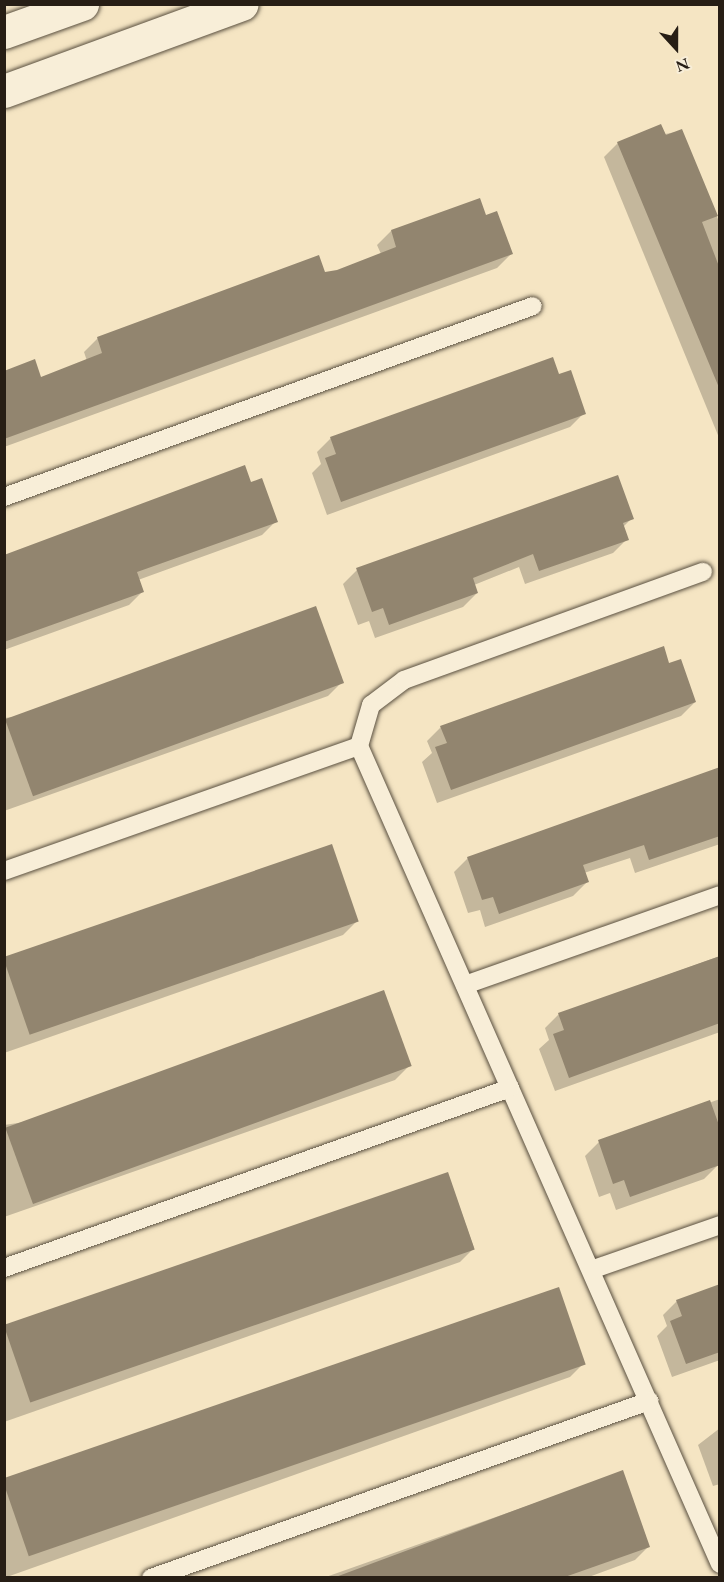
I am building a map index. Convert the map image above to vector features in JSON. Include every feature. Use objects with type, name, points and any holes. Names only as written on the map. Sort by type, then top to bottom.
[{"type":"street","points":[[4,32],[82,4]]},
{"type":"street","points":[[4,91],[242,4]]},
{"type":"lane","points":[[4,497],[533,306]]},
{"type":"lane","points":[[703,572],[404,680],[371,705],[359,746],[719,1558]]},
{"type":"lane","points":[[4,871],[359,746]]},
{"type":"lane","points":[[465,985],[720,895]]},
{"type":"lane","points":[[4,1268],[510,1088]]},
{"type":"lane","points":[[591,1270],[720,1225]]},
{"type":"lane","points":[[152,1578],[648,1401]]},
{"type":"building","points":[[661,124],[666,135],[682,129],[718,216],[702,222],[720,269],[720,390],[617,142]]},
{"type":"building","points":[[480,198],[486,215],[497,211],[513,254],[4,439],[4,371],[35,359],[41,377],[102,353],[97,337],[319,255],[325,272],[337,270],[396,247],[391,230]]},
{"type":"building","points":[[553,357],[559,374],[571,370],[586,414],[341,502],[325,458],[336,454],[330,437]]},
{"type":"building","points":[[245,465],[251,482],[262,478],[278,522],[137,572],[144,592],[4,642],[4,555]]},
{"type":"building","points":[[618,475],[634,519],[623,523],[629,540],[539,571],[533,554],[473,578],[478,593],[389,625],[383,608],[372,612],[356,568]]},
{"type":"building","points":[[316,606],[344,683],[33,796],[5,719]]},
{"type":"building","points":[[664,646],[669,663],[681,659],[696,702],[451,790],[435,747],[447,743],[440,726]]},
{"type":"building","points":[[720,767],[720,836],[649,860],[644,845],[583,865],[589,882],[499,914],[493,897],[482,900],[467,857]]},
{"type":"building","points":[[332,844],[359,922],[30,1035],[4,957]]},
{"type":"building","points":[[720,956],[720,1023],[569,1078],[553,1034],[564,1030],[558,1013]]},
{"type":"building","points":[[384,990],[412,1066],[33,1204],[5,1128]]},
{"type":"building","points":[[710,1100],[720,1128],[720,1165],[630,1197],[624,1180],[613,1184],[598,1140]]},
{"type":"building","points":[[448,1172],[475,1250],[30,1403],[4,1325]]},
{"type":"building","points":[[720,1284],[720,1352],[686,1364],[670,1321],[682,1316],[676,1300]]},
{"type":"building","points":[[559,1287],[586,1365],[29,1556],[4,1484],[4,1478]]},
{"type":"building","points":[[623,1470],[650,1547],[562,1578],[333,1578]]}]
